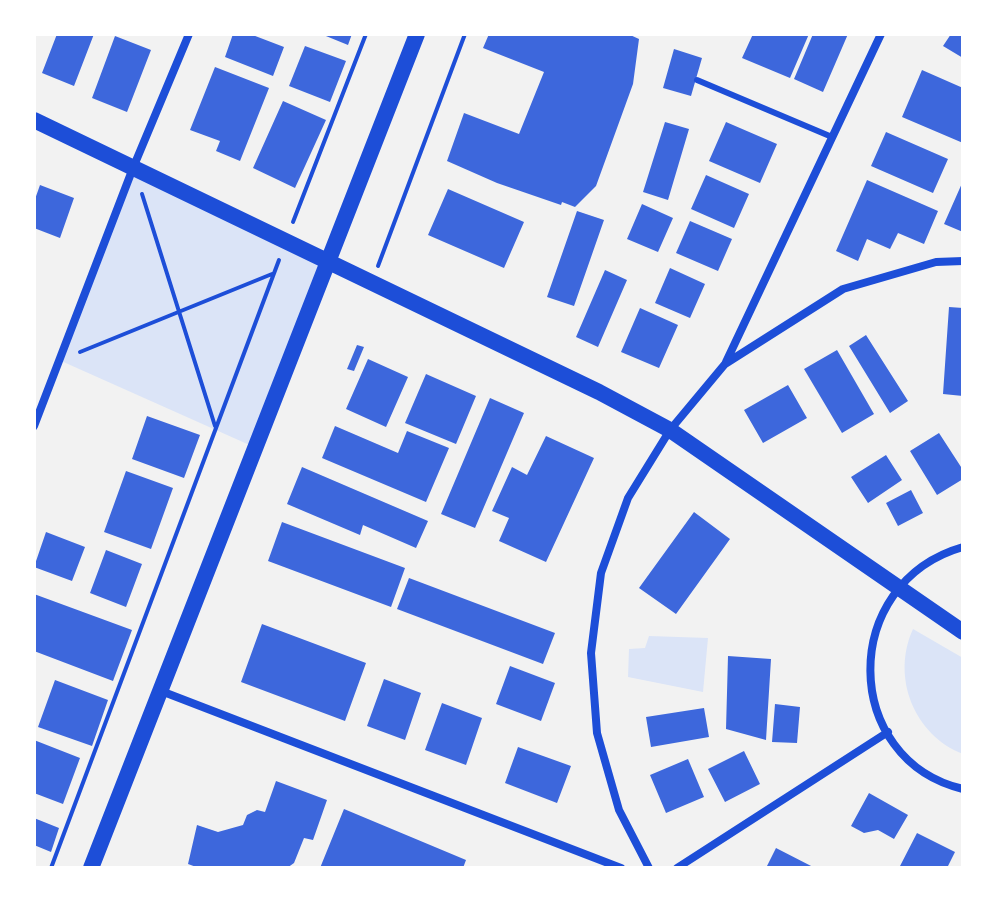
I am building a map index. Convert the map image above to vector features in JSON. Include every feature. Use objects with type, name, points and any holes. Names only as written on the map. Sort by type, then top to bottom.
[{"type":"main road","points":[[91,868],[417,34]]},
{"type":"main road","points":[[34,120],[599,392],[670,430],[963,632]]},
{"type":"street","points":[[34,426],[133,168],[189,34]]},
{"type":"street","points":[[649,868],[619,810],[597,733],[591,653],[601,573],[628,498],[670,430],[725,364],[881,34]]},
{"type":"street","points":[[725,364],[843,289],[936,262],[963,261]]},
{"type":"street","points":[[963,547],[944,553],[915,570],[898,589],[877,624],[870,657],[871,691],[888,732],[900,750],[923,772],[963,789]]},
{"type":"street","points":[[161,691],[621,868]]},
{"type":"street","points":[[677,868],[888,732]]},
{"type":"lane","points":[[697,80],[832,137]]},
{"type":"path","points":[[51,868],[366,34]]},
{"type":"path","points":[[371,283],[465,34]]},
{"type":"path","points":[[133,168],[216,429]]},
{"type":"path","points":[[59,360],[274,273]]},
{"type":"shaded area","points":[[133,168],[327,263],[254,447],[59,360]]},
{"type":"shaded area","points":[[913,629],[963,658],[963,754],[931,733],[911,702],[905,666]]},
{"type":"shaded area","points":[[649,636],[708,638],[703,692],[628,677],[629,649],[645,648]]},
{"type":"building","points":[[57,34],[94,34],[74,86],[42,73]]},
{"type":"building","points":[[233,34],[250,34],[284,47],[273,76],[225,57]]},
{"type":"building","points":[[321,34],[352,34],[348,45]]},
{"type":"building","points":[[489,34],[628,34],[639,39],[633,84],[596,186],[575,207],[497,183],[447,161],[464,113],[519,134],[544,72],[483,48]]},
{"type":"building","points":[[753,34],[809,34],[790,78],[742,58]]},
{"type":"building","points":[[813,34],[848,34],[823,92],[794,79]]},
{"type":"building","points":[[951,34],[963,34],[963,58],[943,46]]},
{"type":"building","points":[[115,36],[151,50],[127,112],[92,98]]},
{"type":"building","points":[[305,46],[346,61],[330,102],[289,86]]},
{"type":"building","points":[[674,49],[702,58],[691,96],[663,88]]},
{"type":"building","points":[[215,67],[269,88],[240,161],[216,151],[220,141],[190,130]]},
{"type":"building","points":[[922,70],[963,88],[963,143],[902,117]]},
{"type":"building","points":[[283,101],[326,120],[295,188],[253,168]]},
{"type":"building","points":[[665,122],[689,129],[668,200],[643,192]]},
{"type":"building","points":[[726,122],[777,144],[760,183],[709,161]]},
{"type":"building","points":[[886,132],[948,159],[933,193],[871,166]]},
{"type":"building","points":[[706,175],[749,194],[734,228],[691,209]]},
{"type":"building","points":[[867,180],[938,211],[924,244],[898,233],[890,249],[867,239],[858,261],[836,251]]},
{"type":"building","points":[[963,181],[963,232],[944,224]]},
{"type":"building","points":[[40,185],[74,198],[60,238],[34,228],[34,202]]},
{"type":"building","points":[[448,189],[524,222],[504,268],[428,235]]},
{"type":"building","points":[[642,204],[673,218],[658,252],[627,239]]},
{"type":"building","points":[[577,211],[604,220],[574,306],[547,297]]},
{"type":"building","points":[[690,221],[732,239],[718,271],[676,253]]},
{"type":"building","points":[[670,268],[705,284],[690,318],[655,303]]},
{"type":"building","points":[[605,270],[627,280],[598,347],[576,337]]},
{"type":"building","points":[[949,307],[963,308],[963,396],[943,394]]},
{"type":"building","points":[[640,308],[678,325],[659,368],[621,352]]},
{"type":"building","points":[[866,335],[908,401],[890,413],[849,346]]},
{"type":"building","points":[[357,345],[364,347],[354,371],[347,369]]},
{"type":"building","points":[[837,350],[874,414],[842,433],[804,369]]},
{"type":"building","points":[[368,359],[408,377],[386,427],[346,409]]},
{"type":"building","points":[[426,374],[476,396],[456,444],[405,423]]},
{"type":"building","points":[[788,385],[807,418],[763,443],[744,410]]},
{"type":"building","points":[[490,398],[524,413],[475,528],[441,514]]},
{"type":"building","points":[[147,416],[200,435],[184,478],[132,459]]},
{"type":"building","points":[[335,426],[398,453],[407,431],[449,448],[426,502],[322,458]]},
{"type":"building","points":[[939,433],[963,470],[963,479],[937,495],[910,451]]},
{"type":"building","points":[[546,436],[594,458],[546,562],[499,541],[509,518],[492,511],[512,467],[527,475]]},
{"type":"building","points":[[886,455],[902,480],[868,503],[851,477]]},
{"type":"building","points":[[302,467],[428,521],[416,548],[363,525],[360,535],[287,504]]},
{"type":"building","points":[[126,471],[173,488],[151,549],[104,532]]},
{"type":"building","points":[[911,490],[923,513],[898,526],[886,503]]},
{"type":"building","points":[[694,512],[730,539],[676,614],[639,588]]},
{"type":"building","points":[[282,522],[405,568],[391,607],[268,561]]},
{"type":"building","points":[[46,532],[85,547],[72,581],[34,567]]},
{"type":"building","points":[[106,550],[142,564],[126,607],[90,593]]},
{"type":"building","points":[[409,578],[555,633],[543,664],[397,609]]},
{"type":"building","points":[[34,594],[132,630],[113,681],[34,651]]},
{"type":"building","points":[[262,624],[366,663],[345,721],[241,682]]},
{"type":"building","points":[[728,656],[771,659],[766,740],[726,729]]},
{"type":"building","points":[[510,666],[555,683],[541,721],[496,704]]},
{"type":"building","points":[[384,679],[421,693],[405,740],[367,726]]},
{"type":"building","points":[[55,680],[108,700],[92,746],[38,727]]},
{"type":"building","points":[[442,703],[482,718],[466,765],[425,750]]},
{"type":"building","points":[[775,704],[800,707],[797,743],[772,742]]},
{"type":"building","points":[[704,708],[709,737],[651,747],[646,717]]},
{"type":"building","points":[[34,740],[80,758],[63,804],[34,793]]},
{"type":"building","points":[[518,747],[571,766],[557,803],[505,783]]},
{"type":"building","points":[[744,751],[760,784],[725,802],[708,769]]},
{"type":"building","points":[[688,759],[704,797],[666,813],[650,775]]},
{"type":"building","points":[[276,781],[327,800],[313,840],[304,838],[294,863],[287,868],[199,868],[188,864],[197,825],[218,832],[243,825],[247,815],[257,810],[265,812]]},
{"type":"building","points":[[869,793],[908,815],[894,839],[878,830],[864,833],[851,826]]},
{"type":"building","points":[[344,809],[466,860],[463,868],[320,868]]},
{"type":"building","points":[[34,818],[59,828],[51,852],[34,845]]},
{"type":"building","points":[[917,833],[955,852],[947,868],[899,868]]},
{"type":"building","points":[[776,848],[815,868],[766,868]]}]
